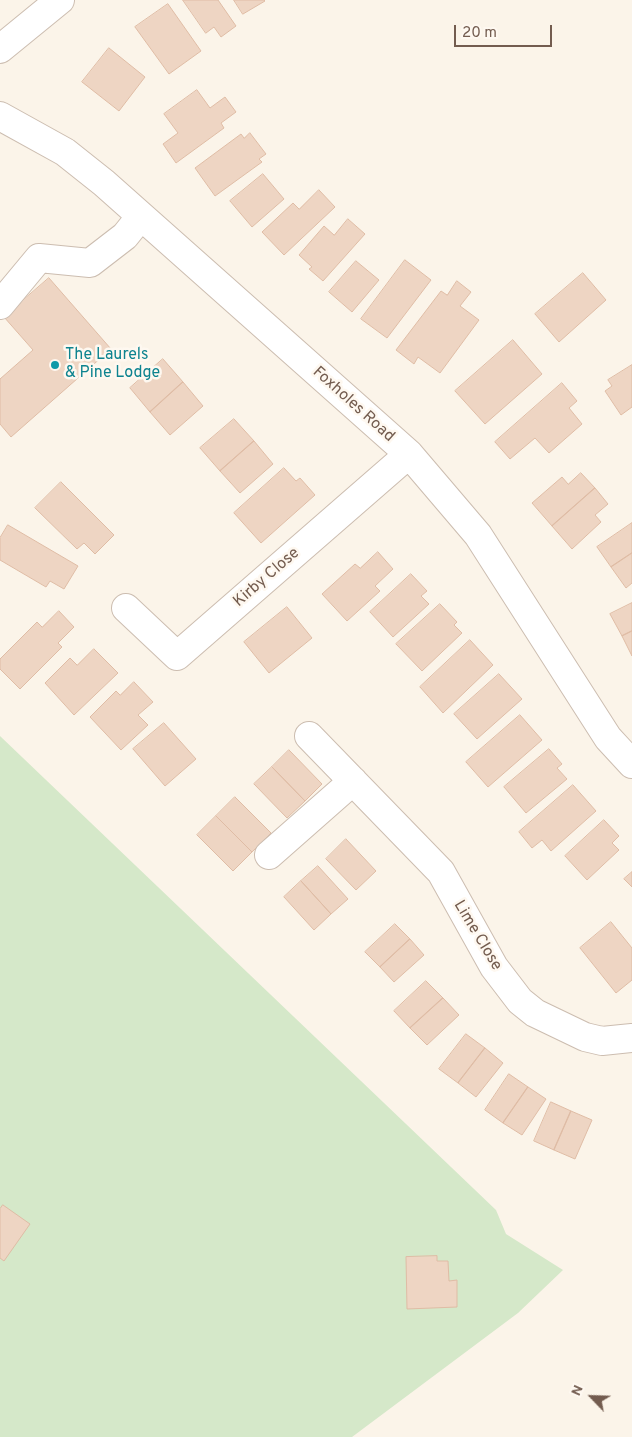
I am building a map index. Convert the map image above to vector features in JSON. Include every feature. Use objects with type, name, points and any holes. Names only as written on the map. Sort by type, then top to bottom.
[{"type":"street","points":[[0,49],[60,0]]},
{"type":"street","name":"Foxholes Road","points":[[0,116],[65,152],[141,216],[409,454],[478,535],[608,738],[632,764]]},
{"type":"street","points":[[0,305],[39,258],[90,263],[126,236],[141,216]]},
{"type":"street","name":"Kirby Close","points":[[126,608],[177,656],[409,454]]},
{"type":"street","name":"Lime Close","points":[[309,736],[441,872],[494,967],[520,1001],[535,1013],[586,1037],[602,1041],[632,1038]]},
{"type":"street","points":[[269,854],[353,781]]},
{"type":"green space","points":[[0,736],[496,1210],[506,1234],[563,1270],[518,1313],[352,1437],[0,1437]]},
{"type":"building","points":[[183,0],[218,0],[236,26],[221,37],[214,27],[206,33]]},
{"type":"building","points":[[234,0],[264,0],[265,1],[243,14]]},
{"type":"building","points":[[168,4],[201,51],[169,74],[135,27]]},
{"type":"building","points":[[109,48],[145,77],[119,111],[82,82]]},
{"type":"building","points":[[197,90],[210,108],[225,97],[236,112],[221,123],[224,128],[176,163],[163,144],[178,133],[164,114]]},
{"type":"building","points":[[250,133],[266,154],[259,159],[262,162],[215,196],[195,168],[241,134],[244,138]]},
{"type":"building","points":[[263,174],[284,199],[252,227],[230,201]]},
{"type":"building","points":[[319,190],[335,207],[284,255],[262,232],[293,203],[299,209]]},
{"type":"building","points":[[348,219],[365,234],[323,281],[309,269],[312,267],[299,255],[324,226],[334,235]]},
{"type":"building","points":[[405,260],[431,280],[387,338],[361,319]]},
{"type":"building","points":[[356,261],[379,280],[352,312],[329,292]]},
{"type":"building","points":[[583,273],[606,300],[559,342],[535,314]]},
{"type":"building","name":"The Laurels & Pine Lodge","points":[[49,278],[111,349],[11,437],[0,424],[0,379],[33,350],[4,317]]},
{"type":"building","points":[[457,281],[471,292],[460,306],[479,320],[440,373],[418,357],[414,364],[396,350],[441,291],[447,295]]},
{"type":"building","points":[[513,340],[542,374],[485,424],[455,391]]},
{"type":"building","points":[[163,359],[183,382],[150,412],[130,388]]},
{"type":"building","points":[[632,365],[632,407],[621,415],[605,391],[612,386],[608,380]]},
{"type":"building","points":[[183,382],[203,406],[170,435],[150,412]]},
{"type":"building","points":[[562,383],[577,401],[569,408],[582,424],[549,453],[535,438],[510,459],[495,442]]},
{"type":"building","points":[[234,419],[254,441],[220,471],[200,448]]},
{"type":"building","points":[[254,441],[273,464],[240,493],[220,471]]},
{"type":"building","points":[[284,468],[296,481],[300,478],[315,495],[261,543],[234,513]]},
{"type":"building","points":[[581,473],[595,488],[552,526],[532,503],[562,477],[568,484]]},
{"type":"building","points":[[61,482],[114,535],[95,554],[84,543],[77,549],[35,508]]},
{"type":"building","points":[[595,488],[608,504],[595,515],[601,522],[572,549],[552,526]]},
{"type":"building","points":[[632,523],[632,553],[611,567],[597,547]]},
{"type":"building","points":[[8,525],[78,566],[64,589],[50,581],[46,587],[0,560],[0,538]]},
{"type":"building","points":[[378,552],[393,569],[375,586],[380,591],[347,621],[322,594],[355,564],[360,568]]},
{"type":"building","points":[[632,553],[632,583],[626,588],[611,567]]},
{"type":"building","points":[[411,574],[427,591],[421,596],[429,604],[393,637],[370,612]]},
{"type":"building","points":[[632,603],[632,631],[622,636],[610,614]]},
{"type":"building","points":[[440,604],[457,622],[454,625],[462,633],[422,671],[396,644]]},
{"type":"building","points":[[287,607],[312,638],[269,673],[244,642]]},
{"type":"building","points":[[59,611],[74,627],[58,643],[62,647],[20,689],[0,669],[0,659],[37,622],[42,627]]},
{"type":"building","points":[[632,631],[632,656],[622,636]]},
{"type":"building","points":[[470,640],[493,665],[443,713],[420,687]]},
{"type":"building","points":[[94,649],[118,673],[74,715],[45,683],[70,658],[77,665]]},
{"type":"building","points":[[499,674],[522,699],[477,739],[454,714]]},
{"type":"building","points":[[134,682],[153,702],[138,715],[148,725],[121,750],[90,717],[116,691],[120,695]]},
{"type":"building","points":[[520,715],[542,740],[488,787],[466,762]]},
{"type":"building","points":[[164,723],[196,759],[165,786],[133,749]]},
{"type":"building","points":[[549,749],[562,764],[557,768],[567,779],[526,813],[504,787]]},
{"type":"building","points":[[289,750],[322,784],[305,801],[272,767]]},
{"type":"building","points":[[272,767],[305,801],[287,818],[254,784]]},
{"type":"building","points":[[573,785],[596,811],[551,851],[542,840],[532,848],[519,832]]},
{"type":"building","points":[[235,797],[271,833],[252,852],[216,816]]},
{"type":"building","points":[[216,816],[252,852],[233,871],[197,835]]},
{"type":"building","points":[[604,820],[619,836],[612,843],[619,850],[587,880],[565,856]]},
{"type":"building","points":[[346,839],[376,871],[356,890],[326,859]]},
{"type":"building","points":[[318,866],[348,899],[331,914],[301,881]]},
{"type":"building","points":[[632,872],[632,887],[624,879]]},
{"type":"building","points":[[301,881],[331,914],[314,930],[284,897]]},
{"type":"building","points":[[611,922],[632,948],[632,980],[616,993],[580,948]]},
{"type":"building","points":[[395,924],[410,939],[380,967],[365,952]]},
{"type":"building","points":[[410,939],[424,955],[394,982],[380,967]]},
{"type":"building","points":[[426,981],[443,998],[410,1028],[394,1011]]},
{"type":"building","points":[[443,998],[459,1015],[427,1045],[410,1028]]},
{"type":"building","points":[[466,1034],[485,1048],[458,1083],[439,1069]]},
{"type":"building","points":[[485,1048],[503,1063],[476,1097],[458,1083]]},
{"type":"building","points":[[509,1074],[528,1087],[503,1123],[485,1110]]},
{"type":"building","points":[[528,1087],[546,1099],[522,1135],[503,1123]]},
{"type":"building","points":[[551,1102],[571,1111],[554,1150],[534,1141]]},
{"type":"building","points":[[571,1111],[592,1120],[575,1159],[554,1150]]},
{"type":"building","points":[[3,1205],[30,1224],[4,1261],[0,1258],[0,1209]]},
{"type":"building","points":[[437,1256],[437,1261],[448,1261],[449,1281],[457,1280],[457,1307],[407,1309],[406,1257]]},
{"type":"place","name":"The Laurels & Pine Lodge","points":[[55,365]]}]
